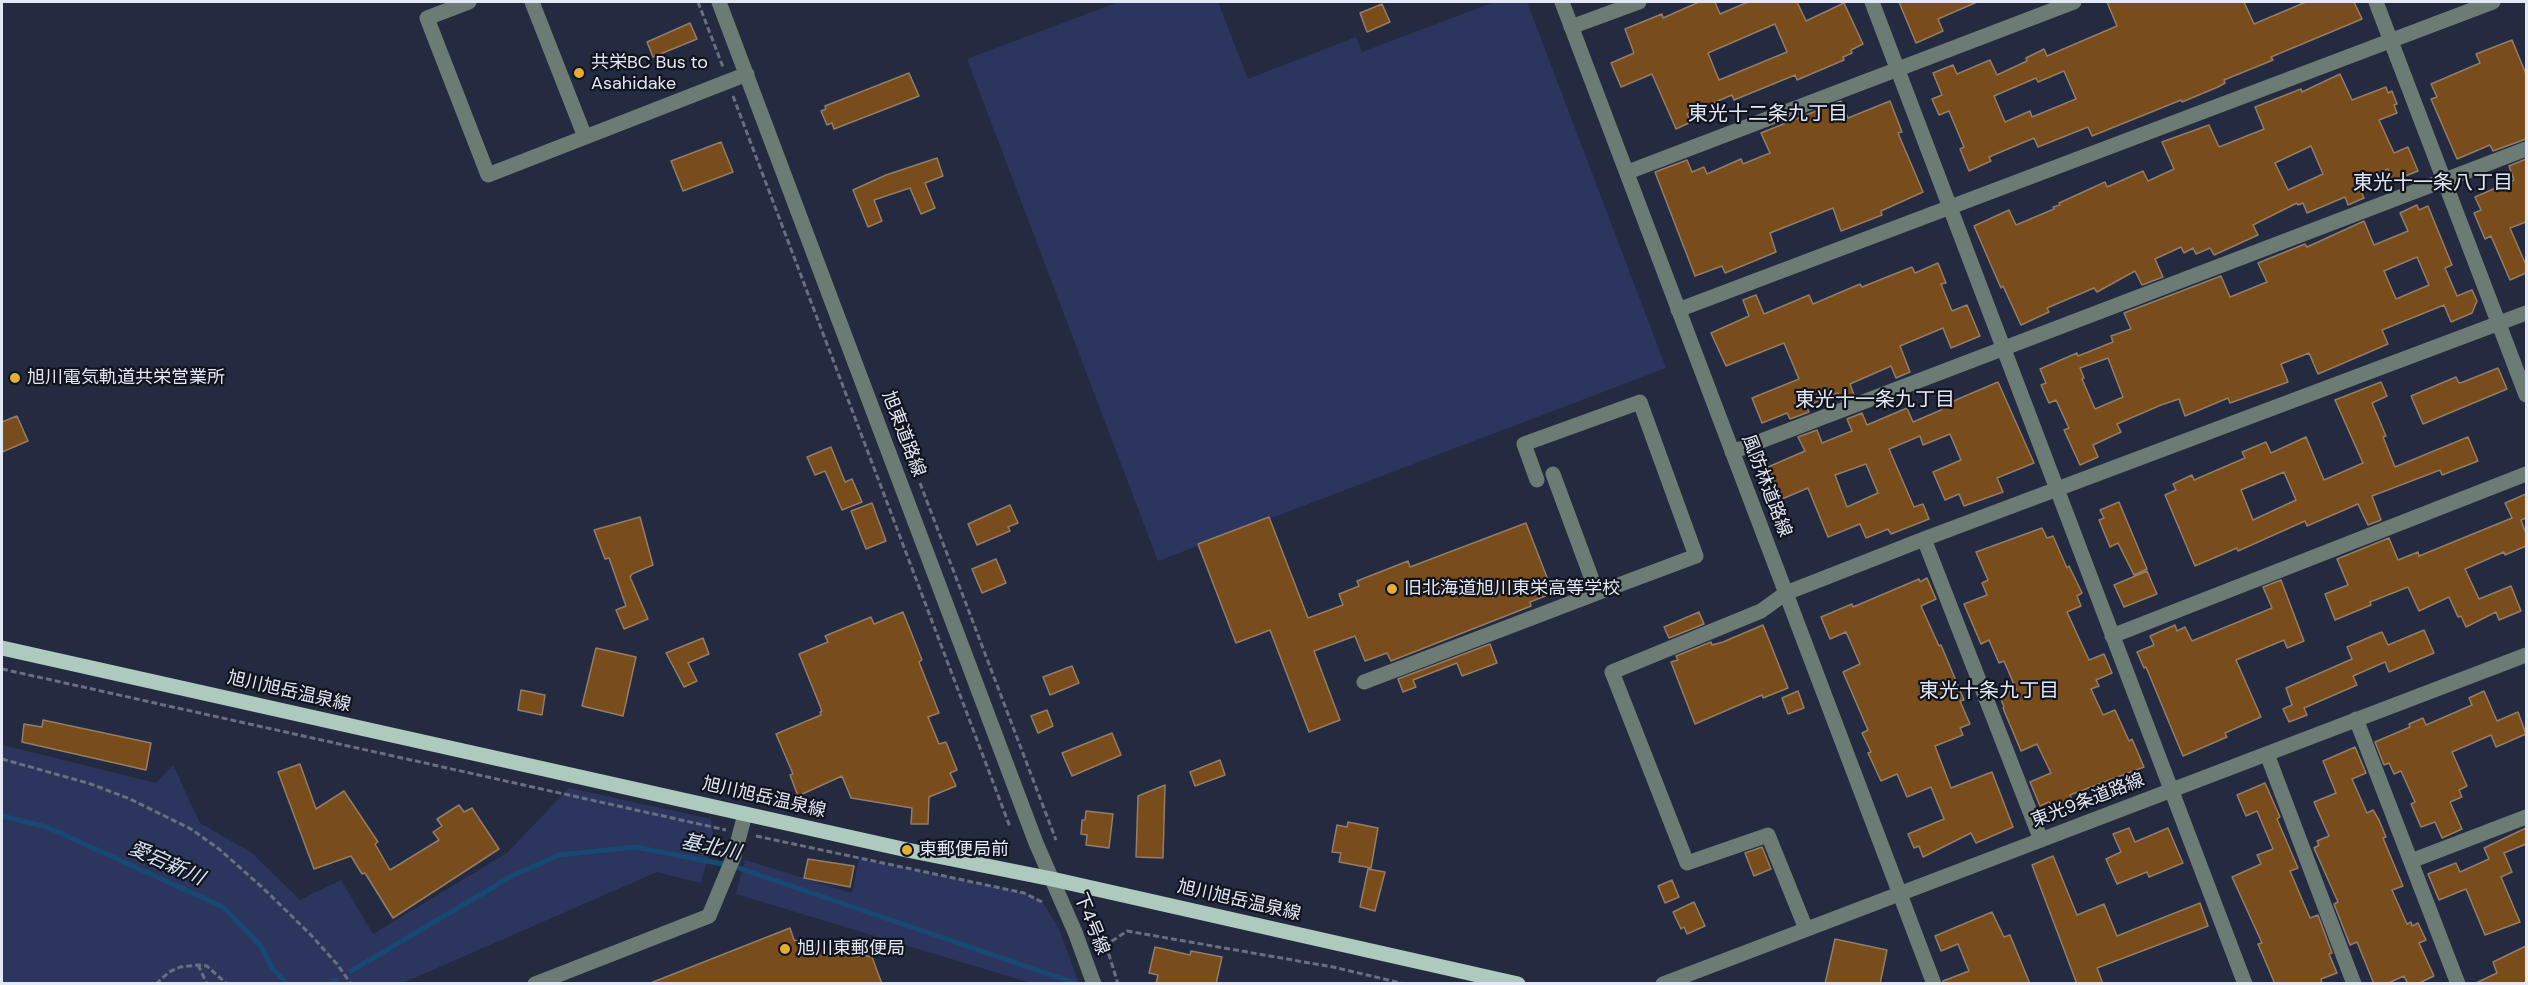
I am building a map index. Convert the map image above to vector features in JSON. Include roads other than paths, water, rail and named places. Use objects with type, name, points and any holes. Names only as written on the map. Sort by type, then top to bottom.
[{"type":"main road","name":"旭川旭岳温泉線","points":[[2,648],[1518,984]]},
{"type":"street","points":[[469,2],[427,18],[488,175],[747,74]]},
{"type":"street","points":[[532,2],[585,136]]},
{"type":"street","name":"旭東道路線","points":[[719,2],[1036,843],[1052,879]]},
{"type":"street","name":"風防林道路線","points":[[1562,2],[1934,984]]},
{"type":"street","points":[[1571,27],[1639,2]]},
{"type":"street","points":[[1872,2],[2245,984]]},
{"type":"street","points":[[1628,172],[2074,2]]},
{"type":"street","points":[[2376,2],[2526,395]]},
{"type":"street","points":[[1678,310],[2493,2]]},
{"type":"street","points":[[1732,452],[2526,149]]},
{"type":"street","points":[[1806,929],[1768,835],[1688,863],[1612,672],[1761,611],[1786,593],[2526,313]]},
{"type":"street","points":[[1364,682],[1696,556],[1640,402],[1524,444],[1537,480]]},
{"type":"street","points":[[1553,474],[1596,593]]},
{"type":"street","points":[[2112,636],[2526,474]]},
{"type":"street","points":[[1924,539],[2041,840]]},
{"type":"street","name":"東光9条道路線","points":[[1663,984],[2526,654]]},
{"type":"street","points":[[2356,719],[2458,984]]},
{"type":"street","points":[[2267,754],[2354,984]]},
{"type":"street","points":[[535,984],[709,916],[735,856],[745,814]]},
{"type":"street","points":[[2411,861],[2526,817]]},
{"type":"street","name":"下4号線","points":[[1052,879],[1094,983]]},
{"type":"waterway","name":"愛宕新川","points":[[2,816],[47,827],[223,907],[260,945],[273,969],[287,984]]},
{"type":"waterway","name":"基北川","points":[[351,971],[512,876],[559,855],[635,847],[733,866],[1078,984]]},
{"type":"waterway","name":"基北川","points":[[330,984],[335,980]]},
{"type":"place","name":"共栄BC Bus to Asahidake","points":[[579,73]]},
{"type":"place","name":"旭川電気軌道共栄営業所","points":[[15,378]]},
{"type":"place","name":"旧北海道旭川東栄高等学校","points":[[1392,589]]},
{"type":"place","name":"東郵便局前","points":[[907,850]]},
{"type":"place","name":"旭川東郵便局","points":[[785,949]]},
{"type":"district","name":"東光十二条九丁目","points":[[1768,115]]},
{"type":"district","name":"東光十一条八丁目","points":[[2433,184]]},
{"type":"district","name":"東光十一条九丁目","points":[[1875,401]]},
{"type":"district","name":"東光十条九丁目","points":[[1989,692]]}]
